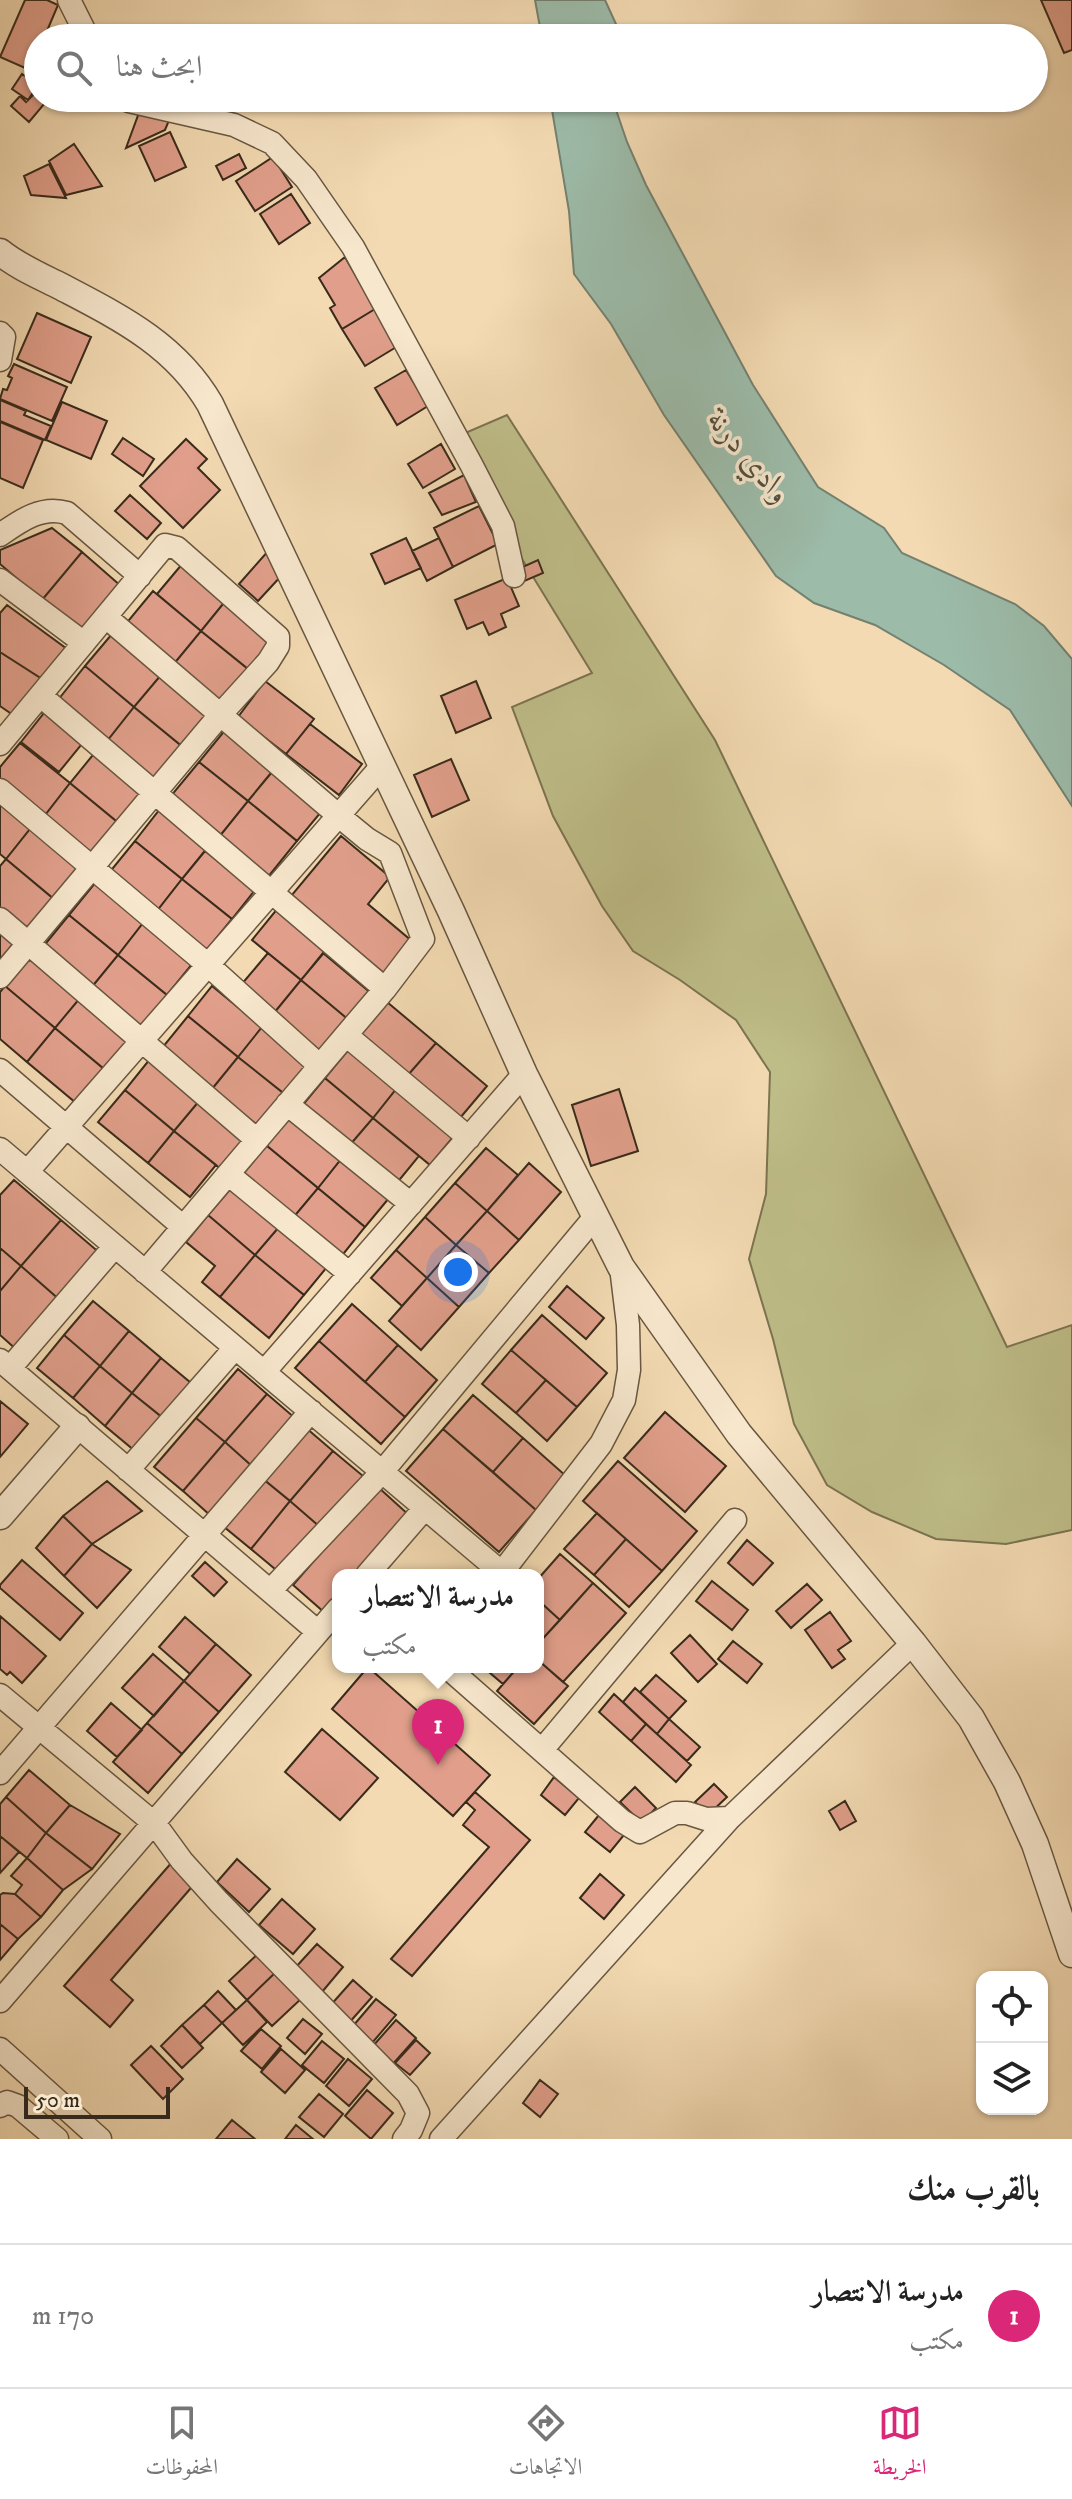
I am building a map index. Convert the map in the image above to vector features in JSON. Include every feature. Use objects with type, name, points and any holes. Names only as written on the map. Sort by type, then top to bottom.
[{"type":"street","points":[[69,0],[81,24]]},
{"type":"street","points":[[181,112],[234,125],[272,143],[306,179],[353,247],[471,464],[503,526],[514,576]]},
{"type":"street","points":[[0,252],[146,334],[186,368],[199,385],[217,417],[451,911],[524,1074],[621,1267],[739,1434],[913,1643],[971,1718],[1007,1782],[1035,1844],[1072,1954]]},
{"type":"street","points":[[0,333],[4,337],[0,360]]},
{"type":"street","points":[[0,535],[43,510],[55,509],[67,513],[140,576]]},
{"type":"street","points":[[0,977],[275,654],[278,637],[177,548],[165,545],[41,696],[4,731]]},
{"type":"street","points":[[0,580],[84,643]]},
{"type":"street","points":[[106,617],[339,816],[390,853],[423,939],[385,989],[145,1272]]},
{"type":"street","points":[[41,696],[385,989]]},
{"type":"street","points":[[381,767],[66,1127],[10,1164],[115,1246],[495,1569]]},
{"type":"street","points":[[0,790],[208,965],[320,1066]]},
{"type":"street","points":[[0,919],[257,1140]]},
{"type":"street","points":[[346,1035],[469,1138]]},
{"type":"street","points":[[0,1070],[182,1226]]},
{"type":"street","points":[[264,1372],[524,1074]]},
{"type":"street","points":[[287,1104],[411,1204]]},
{"type":"street","points":[[228,1174],[350,1274]]},
{"type":"street","points":[[270,1591],[382,1472],[594,1218]]},
{"type":"street","points":[[115,1246],[5,1364],[318,1632]]},
{"type":"street","points":[[505,1569],[601,1444],[624,1400],[629,1370],[628,1325],[621,1267]]},
{"type":"street","points":[[128,1470],[235,1348]]},
{"type":"street","points":[[0,1773],[311,1411]]},
{"type":"street","points":[[0,1516],[77,1427]]},
{"type":"street","points":[[372,1569],[425,1508]]},
{"type":"street","points":[[542,1750],[735,1520]]},
{"type":"street","points":[[0,2001],[332,1616]]},
{"type":"street","points":[[441,2139],[730,1818],[913,1643]]},
{"type":"street","points":[[454,1673],[622,1821],[640,1832],[675,1813],[706,1819],[730,1818]]},
{"type":"street","points":[[0,1695],[155,1824],[182,1861],[219,1902],[408,2094],[418,2113],[404,2139]]},
{"type":"street","points":[[0,2049],[100,2139]]},
{"type":"street","points":[[0,2106],[7,2102],[18,2106],[57,2139]]},
{"type":"shaded area","points":[[507,415],[715,740],[1007,1347],[1072,1325],[1072,1530],[1006,1544],[936,1539],[872,1512],[827,1485],[794,1424],[749,1259],[766,1194],[770,1072],[736,1020],[633,951],[602,906],[553,816],[512,707],[592,673],[449,440]]},
{"type":"water","points":[[535,0],[605,0],[616,24],[539,24]]},
{"type":"water","name":"وادي درنة","points":[[552,112],[617,112],[646,185],[753,385],[818,487],[884,528],[902,553],[1015,604],[1044,626],[1072,659],[1072,806],[1010,710],[944,665],[875,625],[814,603],[776,576],[664,415],[611,324],[574,274],[569,211]]},
{"type":"building","points":[[25,0],[47,0],[58,5],[50,24],[24,24],[24,68],[0,57]]},
{"type":"building","points":[[1041,0],[1072,0],[1072,50],[1064,53]]},
{"type":"building","points":[[22,74],[24,75],[24,97],[12,89]]},
{"type":"building","points":[[20,96],[24,100],[24,112],[37,112],[29,122],[11,106]]},
{"type":"building","points":[[139,112],[170,118],[165,130],[126,148]]},
{"type":"building","points":[[170,132],[186,167],[155,181],[139,146]]},
{"type":"building","points":[[74,144],[102,186],[66,195],[49,161]]},
{"type":"building","points":[[239,154],[246,168],[223,180],[216,166]]},
{"type":"building","points":[[273,157],[292,187],[255,211],[236,181]]},
{"type":"building","points":[[49,164],[66,198],[31,195],[24,176]]},
{"type":"building","points":[[291,194],[310,223],[279,244],[260,214]]},
{"type":"building","points":[[345,257],[375,309],[342,329],[330,308],[335,305],[319,278]]},
{"type":"building","points":[[375,309],[398,346],[365,366],[342,329]]},
{"type":"building","points":[[37,313],[91,337],[71,383],[17,359]]},
{"type":"building","points":[[14,364],[67,387],[52,421],[0,399],[12,378],[8,376]]},
{"type":"building","points":[[406,370],[428,406],[397,425],[375,388]]},
{"type":"building","points":[[0,400],[26,411],[24,415],[51,426],[45,440],[0,421]]},
{"type":"building","points":[[62,402],[107,421],[91,459],[46,440]]},
{"type":"building","points":[[0,422],[43,440],[23,488],[0,478]]},
{"type":"building","points":[[123,438],[154,459],[143,476],[112,454]]},
{"type":"building","points":[[186,439],[207,459],[198,468],[220,490],[183,528],[140,486]]},
{"type":"building","points":[[441,444],[455,469],[423,488],[408,464]]},
{"type":"building","points":[[464,475],[476,502],[442,515],[429,493]]},
{"type":"building","points":[[130,495],[161,523],[147,539],[115,511]]},
{"type":"building","points":[[479,506],[498,544],[453,567],[434,528]]},
{"type":"building","points":[[52,528],[82,552],[42,600],[0,564],[0,550]]},
{"type":"building","points":[[406,538],[421,568],[385,584],[371,554]]},
{"type":"building","points":[[439,538],[453,567],[427,581],[412,551]]},
{"type":"building","points":[[269,550],[282,575],[258,601],[239,584]]},
{"type":"building","points":[[82,552],[121,586],[81,633],[42,600]]},
{"type":"building","points":[[538,560],[543,573],[522,582],[516,570]]},
{"type":"building","points":[[183,563],[227,599],[201,631],[157,594]]},
{"type":"building","points":[[507,578],[519,606],[501,614],[506,627],[489,635],[483,622],[467,629],[455,600]]},
{"type":"building","points":[[153,591],[201,631],[173,665],[124,626]]},
{"type":"building","points":[[227,599],[274,637],[248,669],[201,631]]},
{"type":"building","points":[[7,605],[67,649],[42,679],[0,652],[0,613]]},
{"type":"building","points":[[201,631],[248,669],[219,704],[173,665]]},
{"type":"building","points":[[112,634],[161,675],[134,707],[85,666]]},
{"type":"building","points":[[0,652],[42,679],[13,715],[0,706]]},
{"type":"building","points":[[85,666],[134,707],[107,741],[58,700]]},
{"type":"building","points":[[161,675],[210,716],[184,748],[134,707]]},
{"type":"building","points":[[265,681],[314,719],[286,754],[238,717]]},
{"type":"building","points":[[476,681],[491,718],[456,733],[441,696]]},
{"type":"building","points":[[134,707],[184,748],[156,781],[107,741]]},
{"type":"building","points":[[48,708],[86,739],[59,772],[21,742]]},
{"type":"building","points":[[310,724],[362,764],[339,795],[286,754]]},
{"type":"building","points":[[226,729],[275,768],[248,801],[199,762]]},
{"type":"building","points":[[20,743],[70,783],[42,819],[0,785],[0,767]]},
{"type":"building","points":[[97,750],[148,791],[121,825],[70,783]]},
{"type":"building","points":[[451,759],[469,800],[432,817],[414,775]]},
{"type":"building","points":[[199,762],[248,801],[219,837],[170,797]]},
{"type":"building","points":[[272,772],[321,812],[297,841],[248,801]]},
{"type":"building","points":[[70,783],[121,825],[93,860],[42,819]]},
{"type":"building","points":[[248,801],[297,841],[268,877],[219,837]]},
{"type":"building","points":[[0,804],[30,829],[6,859],[0,854]]},
{"type":"building","points":[[160,809],[208,847],[182,879],[135,841]]},
{"type":"building","points":[[30,829],[80,870],[55,900],[6,859]]},
{"type":"building","points":[[341,836],[390,877],[368,904],[413,942],[386,975],[291,896]]},
{"type":"building","points":[[135,841],[182,879],[156,912],[108,874]]},
{"type":"building","points":[[205,851],[255,890],[232,919],[182,879]]},
{"type":"building","points":[[6,859],[55,900],[29,932],[0,908],[0,866]]},
{"type":"building","points":[[182,879],[232,919],[205,952],[156,912]]},
{"type":"building","points":[[95,883],[143,923],[118,955],[69,915]]},
{"type":"building","points":[[278,908],[327,949],[301,980],[252,940]]},
{"type":"building","points":[[69,915],[118,955],[91,988],[42,948]]},
{"type":"building","points":[[143,923],[193,963],[167,995],[118,955]]},
{"type":"building","points":[[0,927],[16,940],[0,961]]},
{"type":"building","points":[[268,953],[301,980],[274,1013],[241,985]]},
{"type":"building","points":[[323,953],[372,994],[350,1021],[301,980]]},
{"type":"building","points":[[118,955],[167,995],[141,1028],[91,988]]},
{"type":"building","points":[[31,956],[80,998],[55,1028],[5,986]]},
{"type":"building","points":[[301,980],[350,1021],[323,1053],[274,1013]]},
{"type":"building","points":[[5,986],[55,1028],[27,1062],[0,1039],[0,992]]},
{"type":"building","points":[[212,986],[262,1027],[238,1057],[188,1016]]},
{"type":"building","points":[[80,998],[129,1039],[104,1069],[55,1028]]},
{"type":"building","points":[[387,1002],[436,1043],[408,1075],[360,1035]]},
{"type":"building","points":[[188,1016],[238,1057],[212,1089],[162,1048]]},
{"type":"building","points":[[262,1027],[310,1066],[287,1096],[238,1057]]},
{"type":"building","points":[[55,1028],[104,1069],[76,1103],[27,1062]]},
{"type":"building","points":[[436,1043],[487,1086],[460,1118],[408,1075]]},
{"type":"building","points":[[349,1049],[397,1088],[373,1118],[325,1078]]},
{"type":"building","points":[[238,1057],[287,1096],[261,1128],[212,1089]]},
{"type":"building","points":[[150,1059],[200,1100],[174,1131],[125,1090]]},
{"type":"building","points":[[325,1078],[373,1118],[349,1146],[301,1107]]},
{"type":"building","points":[[397,1088],[454,1136],[430,1165],[373,1118]]},
{"type":"building","points":[[619,1089],[638,1151],[591,1166],[572,1105]]},
{"type":"building","points":[[125,1090],[174,1131],[148,1163],[98,1122]]},
{"type":"building","points":[[200,1100],[247,1139],[222,1170],[174,1131]]},
{"type":"building","points":[[290,1116],[342,1158],[318,1188],[266,1145]]},
{"type":"building","points":[[373,1118],[419,1156],[396,1184],[349,1146]]},
{"type":"building","points":[[174,1131],[216,1165],[190,1197],[148,1163]]},
{"type":"building","points":[[266,1145],[318,1188],[292,1219],[241,1176]]},
{"type":"building","points":[[486,1148],[518,1175],[487,1211],[455,1183]]},
{"type":"building","points":[[342,1158],[389,1198],[365,1227],[318,1188]]},
{"type":"building","points":[[529,1163],[561,1192],[519,1240],[487,1211]]},
{"type":"building","points":[[14,1180],[61,1220],[21,1266],[0,1248],[0,1195]]},
{"type":"building","points":[[455,1183],[487,1211],[456,1245],[425,1217]]},
{"type":"building","points":[[232,1187],[279,1227],[255,1255],[208,1215]]},
{"type":"building","points":[[318,1188],[365,1227],[340,1258],[292,1219]]},
{"type":"building","points":[[487,1211],[519,1240],[489,1273],[456,1245]]},
{"type":"building","points":[[208,1215],[255,1255],[220,1297],[202,1282],[215,1266],[186,1242]]},
{"type":"building","points":[[425,1217],[456,1245],[427,1278],[396,1250]]},
{"type":"building","points":[[61,1220],[101,1254],[61,1301],[21,1266]]},
{"type":"building","points":[[279,1227],[327,1267],[304,1295],[255,1255]]},
{"type":"building","points":[[456,1245],[489,1273],[459,1307],[427,1278]]},
{"type":"building","points":[[0,1248],[21,1266],[0,1291]]},
{"type":"building","points":[[396,1250],[427,1278],[402,1306],[371,1278]]},
{"type":"building","points":[[255,1255],[304,1295],[269,1338],[220,1297]]},
{"type":"building","points":[[21,1266],[61,1301],[18,1351],[0,1335],[0,1291]]},
{"type":"building","points":[[427,1278],[459,1307],[421,1350],[389,1321]]},
{"type":"building","points":[[567,1286],[604,1318],[586,1339],[549,1307]]},
{"type":"building","points":[[93,1301],[129,1331],[100,1366],[64,1335]]},
{"type":"building","points":[[352,1304],[398,1345],[365,1382],[319,1341]]},
{"type":"building","points":[[542,1315],[607,1373],[577,1407],[511,1350]]},
{"type":"building","points":[[129,1331],[161,1358],[132,1393],[100,1366]]},
{"type":"building","points":[[64,1335],[100,1366],[73,1398],[37,1368]]},
{"type":"building","points":[[319,1341],[405,1417],[381,1444],[295,1368]]},
{"type":"building","points":[[398,1345],[437,1380],[405,1417],[365,1382]]},
{"type":"building","points":[[511,1350],[546,1380],[516,1413],[482,1384]]},
{"type":"building","points":[[161,1358],[191,1383],[163,1418],[132,1393]]},
{"type":"building","points":[[100,1366],[132,1393],[105,1426],[73,1398]]},
{"type":"building","points":[[238,1369],[267,1394],[225,1442],[196,1418]]},
{"type":"building","points":[[546,1380],[577,1407],[547,1441],[516,1413]]},
{"type":"building","points":[[132,1393],[163,1418],[135,1451],[105,1426]]},
{"type":"building","points":[[267,1394],[295,1418],[253,1467],[225,1442]]},
{"type":"building","points":[[473,1395],[523,1438],[493,1472],[443,1429]]},
{"type":"building","points":[[0,1401],[28,1424],[0,1457]]},
{"type":"building","points":[[665,1412],[726,1466],[685,1512],[624,1458]]},
{"type":"building","points":[[196,1418],[225,1442],[183,1491],[154,1467]]},
{"type":"building","points":[[305,1427],[333,1451],[290,1501],[262,1478]]},
{"type":"building","points":[[443,1429],[536,1510],[499,1552],[406,1471]]},
{"type":"building","points":[[523,1438],[566,1476],[536,1510],[493,1472]]},
{"type":"building","points":[[225,1442],[253,1467],[211,1516],[183,1491]]},
{"type":"building","points":[[333,1451],[363,1476],[320,1527],[290,1501]]},
{"type":"building","points":[[618,1461],[697,1531],[662,1571],[583,1501]]},
{"type":"building","points":[[262,1478],[290,1501],[251,1549],[223,1526]]},
{"type":"building","points":[[107,1481],[142,1511],[92,1544],[63,1516]]},
{"type":"building","points":[[378,1487],[410,1516],[363,1569],[332,1569],[332,1605],[325,1613],[293,1585]]},
{"type":"building","points":[[290,1501],[320,1527],[281,1574],[251,1549]]},
{"type":"building","points":[[597,1513],[626,1539],[594,1575],[564,1549]]},
{"type":"building","points":[[63,1516],[92,1544],[64,1576],[36,1548]]},
{"type":"building","points":[[626,1539],[662,1571],[629,1607],[594,1575]]},
{"type":"building","points":[[747,1540],[773,1563],[753,1585],[728,1563]]},
{"type":"building","points":[[92,1544],[131,1570],[97,1608],[64,1576]]},
{"type":"building","points":[[560,1554],[593,1583],[560,1620],[544,1605],[544,1572]]},
{"type":"building","points":[[22,1560],[83,1613],[60,1640],[0,1588]]},
{"type":"building","points":[[205,1562],[227,1582],[214,1596],[192,1576]]},
{"type":"building","points":[[712,1581],[748,1610],[732,1630],[696,1601]]},
{"type":"building","points":[[593,1583],[626,1613],[563,1682],[544,1665],[544,1637]]},
{"type":"building","points":[[807,1584],[822,1600],[791,1628],[776,1611]]},
{"type":"building","points":[[544,1605],[560,1620],[544,1637]]},
{"type":"building","points":[[830,1612],[851,1641],[838,1650],[845,1659],[832,1668],[805,1630]]},
{"type":"building","points":[[0,1616],[46,1656],[22,1683],[10,1672],[7,1675],[0,1669]]},
{"type":"building","points":[[185,1617],[216,1644],[190,1674],[159,1647]]},
{"type":"building","points":[[690,1635],[717,1664],[698,1682],[671,1653]]},
{"type":"building","points":[[733,1641],[762,1664],[747,1683],[718,1659]]},
{"type":"building","points":[[216,1644],[251,1675],[219,1712],[184,1681]]},
{"type":"building","points":[[153,1654],[184,1681],[154,1716],[122,1688]]},
{"type":"building","points":[[544,1665],[568,1686],[534,1724],[497,1691],[513,1673],[544,1673]]},
{"type":"building","points":[[363,1673],[375,1673],[490,1775],[453,1816],[332,1709]]},
{"type":"building","points":[[490,1673],[513,1673],[503,1684]]},
{"type":"building","points":[[656,1675],[686,1701],[669,1719],[640,1692]]},
{"type":"building","points":[[184,1681],[219,1712],[182,1754],[147,1723]]},
{"type":"building","points":[[635,1688],[669,1719],[657,1734],[623,1702]]},
{"type":"building","points":[[614,1694],[646,1724],[631,1741],[599,1712]]},
{"type":"building","points":[[111,1703],[142,1730],[117,1757],[87,1731]]},
{"type":"building","points":[[669,1719],[700,1747],[687,1761],[657,1734]]},
{"type":"building","points":[[147,1723],[182,1754],[148,1793],[113,1762]]},
{"type":"building","points":[[646,1724],[691,1765],[676,1782],[631,1741]]},
{"type":"building","points":[[322,1729],[378,1778],[340,1820],[285,1772]]},
{"type":"building","points":[[29,1770],[70,1805],[46,1833],[6,1797]]},
{"type":"building","points":[[554,1777],[579,1798],[565,1815],[541,1795]]},
{"type":"building","points":[[714,1784],[727,1797],[708,1815],[695,1802]]},
{"type":"building","points":[[635,1787],[656,1808],[642,1823],[620,1802]]},
{"type":"building","points":[[475,1792],[530,1840],[412,1976],[391,1959],[489,1847],[463,1825],[475,1810],[466,1802]]},
{"type":"building","points":[[6,1797],[46,1833],[27,1858],[0,1836],[0,1804]]},
{"type":"building","points":[[845,1801],[856,1821],[840,1830],[829,1811]]},
{"type":"building","points":[[70,1805],[120,1834],[92,1869],[46,1833]]},
{"type":"building","points":[[599,1815],[624,1835],[610,1852],[585,1832]]},
{"type":"building","points":[[46,1833],[92,1869],[63,1890],[27,1858]]},
{"type":"building","points":[[0,1836],[19,1852],[0,1873]]},
{"type":"building","points":[[27,1858],[63,1890],[41,1917],[15,1894],[22,1885],[11,1876]]},
{"type":"building","points":[[237,1859],[270,1889],[249,1912],[217,1882]]},
{"type":"building","points":[[173,1861],[197,1881],[111,1980],[133,2000],[110,2027],[64,1986]]},
{"type":"building","points":[[600,1874],[624,1895],[604,1919],[580,1898]]},
{"type":"building","points":[[15,1894],[41,1917],[18,1939],[0,1924],[0,1895]]},
{"type":"building","points":[[282,1899],[315,1929],[293,1954],[259,1925]]},
{"type":"building","points":[[0,1924],[18,1939],[0,1960]]},
{"type":"building","points":[[317,1944],[343,1967],[322,1992],[295,1968]]},
{"type":"building","points":[[260,1952],[278,1970],[247,2000],[229,1981]]},
{"type":"building","points":[[278,1970],[303,1997],[272,2026],[247,2000]]},
{"type":"building","points":[[353,1980],[372,1997],[348,2024],[329,2007]]},
{"type":"building","points":[[218,1991],[236,2010],[222,2023],[204,2005]]},
{"type":"building","points":[[376,1999],[396,2015],[372,2043],[353,2026]]},
{"type":"building","points":[[247,2000],[267,2022],[243,2045],[222,2023]]},
{"type":"building","points":[[204,2005],[222,2023],[200,2044],[182,2025]]},
{"type":"building","points":[[303,2019],[322,2034],[305,2054],[287,2038]]},
{"type":"building","points":[[396,2020],[416,2038],[392,2065],[372,2047]]},
{"type":"building","points":[[182,2025],[203,2048],[182,2068],[161,2046]]},
{"type":"building","points":[[261,2029],[281,2046],[262,2069],[241,2051]]},
{"type":"building","points":[[416,2040],[430,2053],[410,2075],[395,2063]]},
{"type":"building","points":[[322,2041],[344,2059],[324,2083],[302,2065]]},
{"type":"building","points":[[151,2046],[183,2079],[163,2099],[131,2065]]},
{"type":"building","points":[[281,2049],[305,2070],[285,2093],[261,2072]]},
{"type":"building","points":[[348,2059],[372,2079],[349,2106],[326,2086]]},
{"type":"building","points":[[540,2080],[558,2094],[540,2117],[523,2103]]},
{"type":"building","points":[[367,2090],[393,2113],[371,2139],[345,2116]]},
{"type":"building","points":[[319,2094],[343,2114],[324,2137],[299,2117]]},
{"type":"building","points":[[232,2120],[255,2139],[216,2139]]},
{"type":"building","points":[[296,2125],[313,2139],[285,2139]]},
{"type":"place","name":"مدرسة الانتصار","points":[[438,1765]]}]
